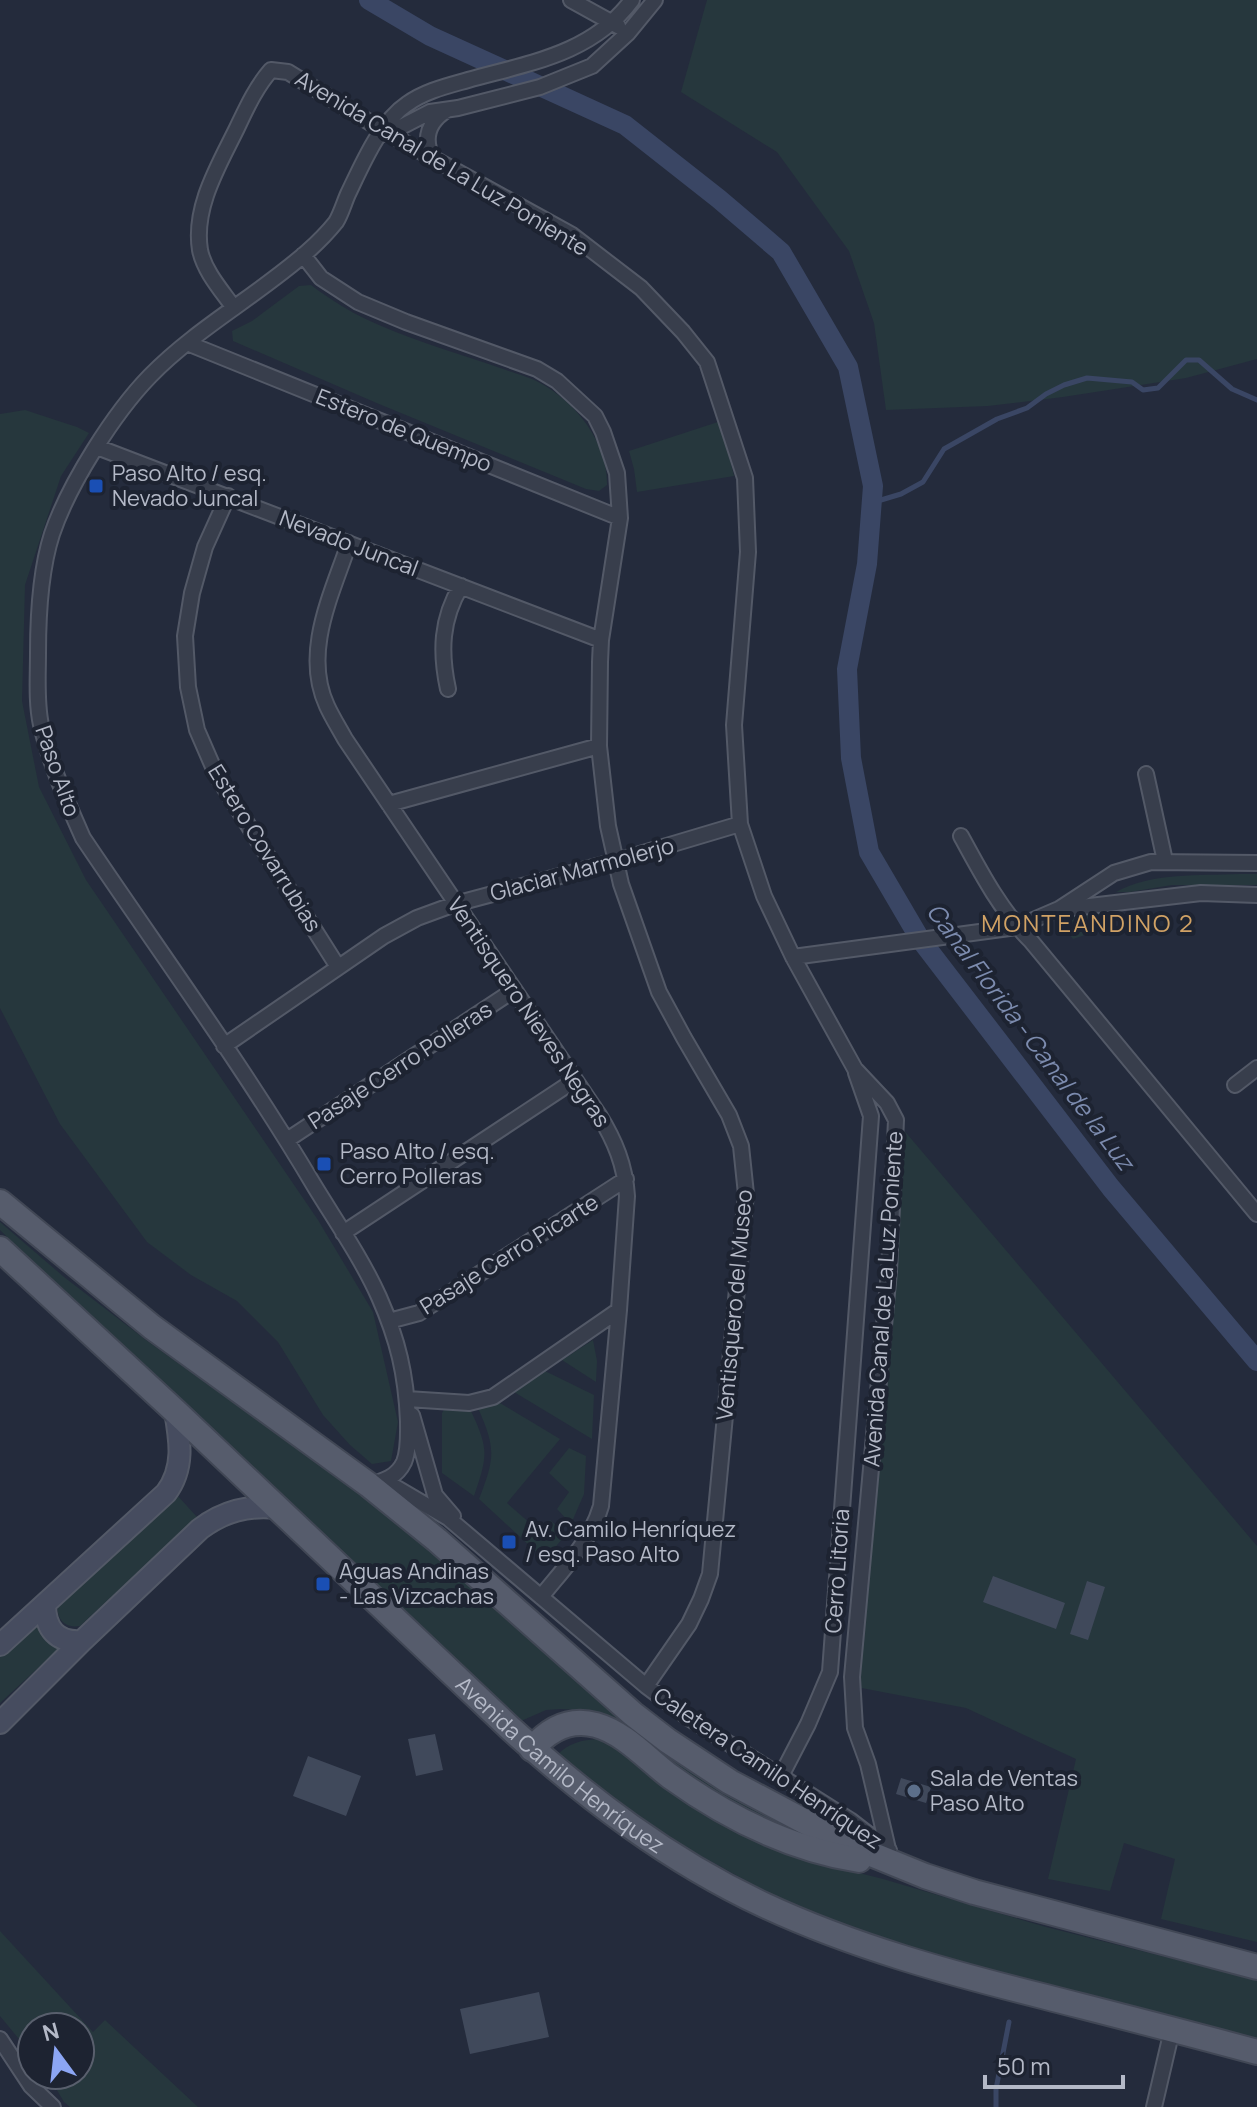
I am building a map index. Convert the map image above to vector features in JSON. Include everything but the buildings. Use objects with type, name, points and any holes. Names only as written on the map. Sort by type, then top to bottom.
[{"type":"main road","points":[[0,1202],[152,1327],[377,1483],[599,1685],[668,1741],[756,1797],[810,1826],[889,1856],[925,1876],[1257,1967]]},
{"type":"main road","name":"Avenida Camilo Henríquez","points":[[0,1249],[532,1749],[633,1830],[727,1886],[807,1924],[868,1947],[942,1970],[1257,2052]]},
{"type":"main road","points":[[532,1749],[545,1735],[561,1725],[580,1722],[598,1725],[616,1734],[688,1788],[759,1830],[819,1852],[855,1859],[889,1856]]},
{"type":"street","points":[[571,0],[628,33]]},
{"type":"street","name":"Paso Alto","points":[[377,1483],[398,1471],[405,1460],[408,1446],[404,1372],[389,1321],[378,1294],[287,1140],[83,838],[69,807],[39,708],[38,647],[45,564],[52,534],[69,494],[122,408],[151,375],[187,343],[303,255],[336,221],[382,130],[397,112],[421,96],[441,88],[561,54],[613,23],[632,0]]},
{"type":"street","points":[[382,130],[399,128],[430,112],[540,87],[592,66],[628,33],[655,0]]},
{"type":"street","name":"Avenida Canal de La Luz Poniente","points":[[234,308],[211,275],[200,251],[199,223],[211,181],[259,83],[271,70],[288,72],[382,130],[572,235],[641,288],[707,362],[745,478],[748,552],[734,725],[740,824],[764,896],[793,957],[855,1069],[887,1103],[896,1120],[889,1271],[852,1677],[855,1728],[868,1764],[889,1856]]},
{"type":"street","points":[[432,157],[427,143],[429,128],[440,115],[456,108]]},
{"type":"street","name":"Ventisquero del Museo","points":[[303,255],[321,278],[358,302],[537,369],[557,381],[595,416],[617,473],[620,518],[601,640],[599,746],[608,826],[621,884],[659,992],[729,1115],[741,1146],[746,1194],[710,1574],[689,1624],[646,1686]]},
{"type":"street","name":"Estero de Quempo","points":[[187,343],[620,518]]},
{"type":"street","name":"Nevado Juncal","points":[[97,447],[601,640]]},
{"type":"street","name":"Estero Covarrubias","points":[[228,496],[205,547],[192,593],[185,636],[188,687],[197,730],[217,776],[338,967]]},
{"type":"street","name":"Ventisquero Nieves Negras","points":[[349,543],[317,640],[317,671],[326,704],[345,739],[616,1144],[626,1179],[619,1310],[605,1472],[598,1515],[587,1539],[541,1597]]},
{"type":"street","points":[[448,689],[444,669],[444,626],[451,602],[461,586]]},
{"type":"street","points":[[389,804],[599,746]]},
{"type":"street","points":[[1146,774],[1165,861]]},
{"type":"street","name":"Glaciar Marmolerjo","points":[[224,1046],[384,936],[417,918],[455,904],[740,824]]},
{"type":"street","points":[[961,836],[986,884],[1017,927],[1257,1214]]},
{"type":"street","points":[[793,957],[1017,927],[1059,909],[1114,873],[1151,862],[1257,863]]},
{"type":"street","points":[[1059,909],[1201,893],[1257,895]]},
{"type":"street","name":"Pasaje Cerro Polleras","points":[[287,1140],[514,990]]},
{"type":"street","points":[[1235,1085],[1257,1068]]},
{"type":"street","name":"Cerro Litoria","points":[[780,1778],[830,1672],[871,1116],[855,1069]]},
{"type":"street","points":[[343,1233],[575,1080]]},
{"type":"street","name":"Pasaje Cerro Picarte","points":[[389,1321],[419,1313],[626,1179]]},
{"type":"street","points":[[407,1399],[469,1403],[493,1397],[619,1310]]},
{"type":"street","name":"Paso Alto","points":[[407,1399],[435,1495],[467,1535]]},
{"type":"street","points":[[0,1645],[160,1500],[172,1485],[180,1455],[175,1411]]},
{"type":"street","name":"Caletera Camilo Henríquez","points":[[377,1483],[448,1518],[646,1686],[690,1719],[850,1820],[889,1856]]},
{"type":"street","points":[[0,1723],[200,1529],[212,1520],[239,1509],[277,1508]]},
{"type":"street","points":[[45,1604],[45,1619],[55,1634],[71,1642],[82,1641]]},
{"type":"street","points":[[1154,2107],[1172,2030]]},
{"type":"street","points":[[0,2039],[31,2086],[53,2107]]},
{"type":"shaded area","points":[[707,0],[1257,0],[1257,359],[1186,378],[1063,397],[988,406],[886,410],[874,323],[849,251],[777,152],[681,92]]},
{"type":"shaded area","points":[[311,285],[379,325],[528,377],[553,391],[577,413],[596,439],[606,469],[607,485],[599,491],[586,489],[233,341],[232,331],[252,321],[299,286]]},
{"type":"shaded area","points":[[25,410],[89,433],[61,476],[25,585],[22,701],[39,787],[86,880],[318,1220],[373,1312],[398,1422],[391,1461],[372,1464],[350,1445],[323,1415],[278,1342],[237,1301],[191,1275],[147,1242],[60,1124],[0,1008],[0,414]]},
{"type":"shaded area","points":[[718,422],[734,476],[637,492],[629,451]]},
{"type":"shaded area","points":[[1257,874],[1257,885],[1172,885],[1116,892],[1161,878]]},
{"type":"shaded area","points":[[1106,909],[1112,926],[1073,939],[1060,921],[1083,913]]},
{"type":"shaded area","points":[[902,1128],[1257,1546],[1257,1942],[1161,1919],[1175,1859],[1124,1843],[1110,1891],[1048,1879],[1076,1759],[966,1708],[851,1686]]},
{"type":"shaded area","points":[[0,1222],[64,1277],[146,1340],[380,1508],[688,1767],[796,1833],[761,1820],[700,1783],[624,1725],[595,1711],[546,1710],[521,1721],[104,1333],[0,1230]]},
{"type":"shaded area","points":[[593,1340],[597,1361],[596,1382],[562,1360]]},
{"type":"shaded area","points":[[545,1371],[594,1395],[592,1439],[514,1392]]},
{"type":"shaded area","points":[[500,1403],[560,1439],[507,1503],[540,1532],[550,1520],[566,1534],[545,1560],[479,1499],[491,1453],[478,1408]]},
{"type":"shaded area","points":[[445,1408],[470,1409],[481,1434],[484,1461],[474,1496],[442,1473],[442,1413]]},
{"type":"shaded area","points":[[569,1448],[586,1456],[584,1494],[571,1524],[557,1509],[569,1492],[549,1473]]},
{"type":"shaded area","points":[[177,1495],[197,1517],[80,1626],[65,1624],[59,1617],[58,1601]]},
{"type":"shaded area","points":[[39,1621],[63,1645],[0,1703],[0,1656]]},
{"type":"shaded area","points":[[598,1739],[625,1751],[743,1831],[795,1857],[883,1879],[1046,1927],[1257,1980],[1257,2040],[964,1966],[842,1925],[772,1895],[661,1834],[557,1755],[576,1743]]},
{"type":"shaded area","points":[[0,1931],[74,2011],[16,2011],[16,2036],[0,2016]]},
{"type":"shaded area","points":[[105,2020],[198,2107],[70,2107],[57,2091],[96,2091],[96,2029]]},
{"type":"waterway","name":"Canal Florida - Canal de la Luz","points":[[369,0],[430,36],[625,125],[781,252],[848,367],[873,486],[867,564],[847,669],[851,758],[869,852],[920,939],[1111,1188],[1257,1361]]},
{"type":"waterway","points":[[872,498],[881,500],[901,494],[923,482],[944,449],[997,419],[1027,408],[1064,385],[1087,378],[1132,382],[1143,390],[1158,388],[1186,360],[1199,360],[1232,389],[1257,400]]},
{"type":"waterway","points":[[996,2107],[996,2089],[1009,2022]]},
{"type":"place","name":"Paso Alto / esq. Nevado Juncal","points":[[96,486]]},
{"type":"place","name":"Paso Alto / esq. Cerro Polleras","points":[[324,1164]]},
{"type":"place","name":"Av. Camilo Henríquez / esq. Paso Alto","points":[[509,1542]]},
{"type":"place","name":"Aguas Andinas - Las Vizcachas","points":[[323,1584]]},
{"type":"place","name":"Sala de Ventas Paso Alto","points":[[914,1791]]},
{"type":"district","name":"MONTEANDINO 2","points":[[1088,924]]}]
